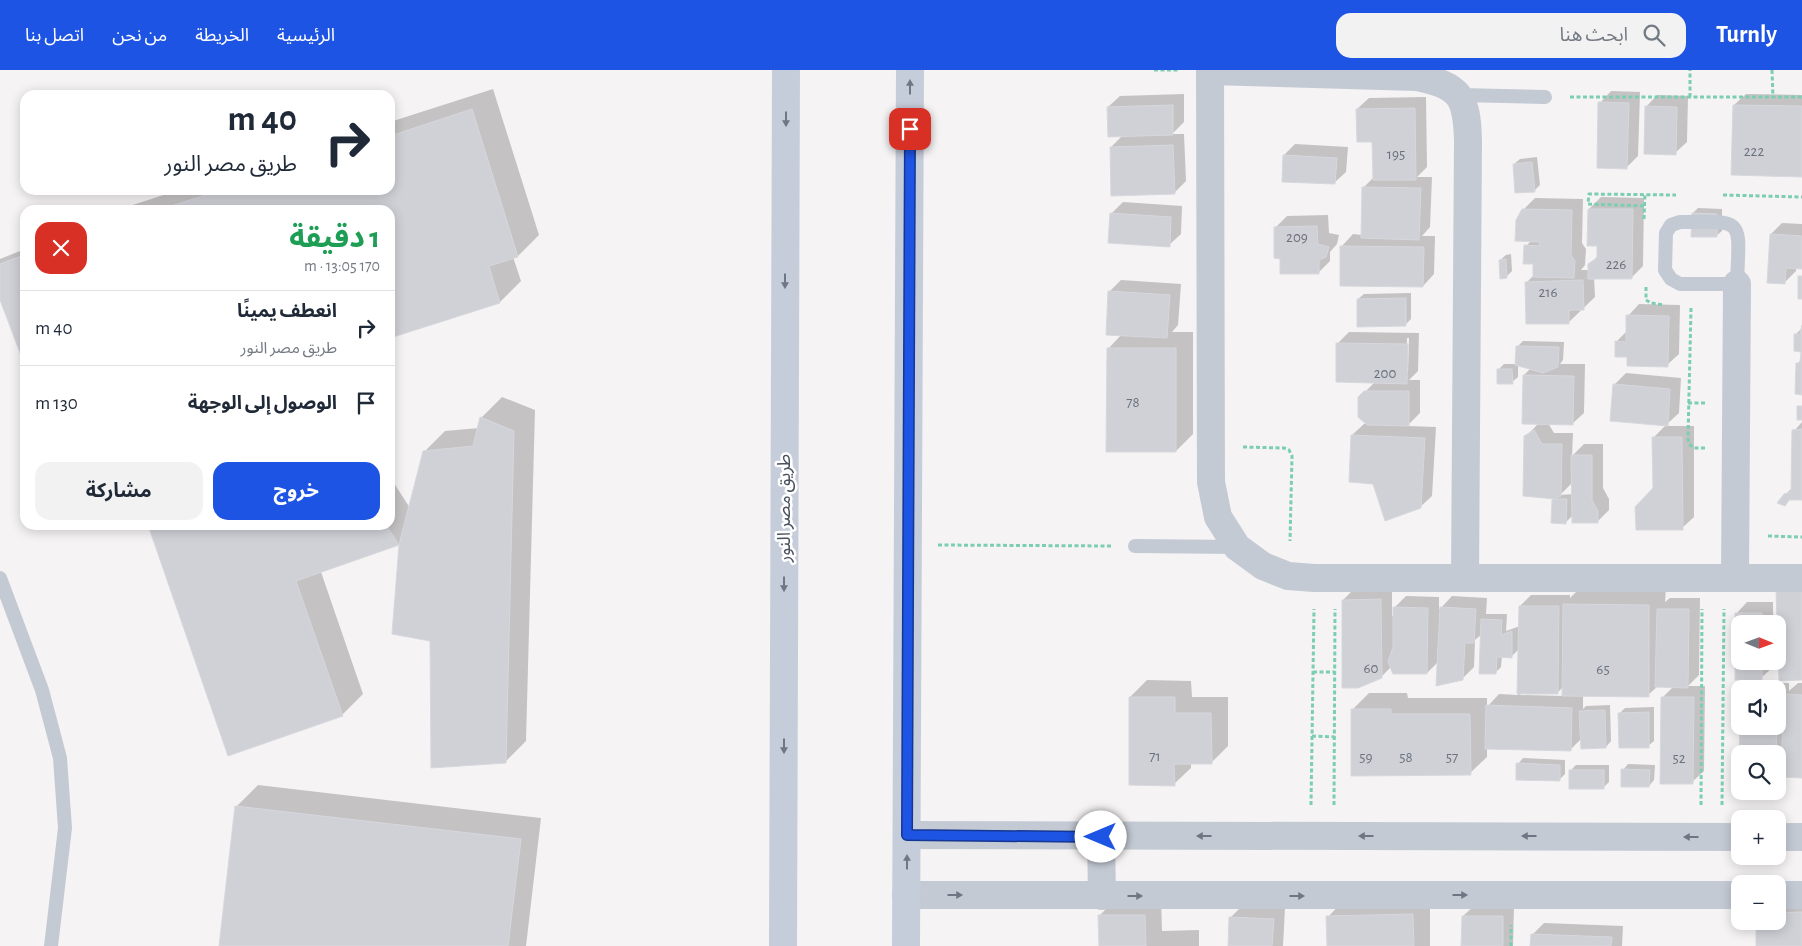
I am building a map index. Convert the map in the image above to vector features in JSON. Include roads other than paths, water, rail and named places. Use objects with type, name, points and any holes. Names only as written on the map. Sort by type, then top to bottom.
[{"type":"street","name":"طريق مصر النور","points":[[783,946],[786,70]]},
{"type":"street","points":[[906,946],[910,70]]},
{"type":"street","points":[[1465,578],[1468,142],[1467,116],[1459,96],[1440,81],[1416,77],[1210,70],[1211,482],[1218,517],[1238,548],[1263,566],[1312,577],[1465,578],[1802,578]]},
{"type":"street","points":[[1720,578],[1736,448],[1737,284]]},
{"type":"street","points":[[907,835],[1101,837],[1721,837]]},
{"type":"street","points":[[1101,837],[1102,896]]},
{"type":"street","points":[[1786,837],[1802,837]]},
{"type":"street","points":[[906,895],[1731,895]]},
{"type":"street","points":[[1786,895],[1802,895]]},
{"type":"lane","points":[[1459,96],[1545,97]]},
{"type":"lane","points":[[1680,222],[1725,222],[1734,225],[1739,233],[1737,284],[1680,284],[1671,279],[1665,270],[1666,233],[1671,225],[1680,222]]},
{"type":"lane","points":[[1135,546],[1238,548]]},
{"type":"lane","points":[[0,578],[42,690],[60,758],[66,828],[51,946]]}]
